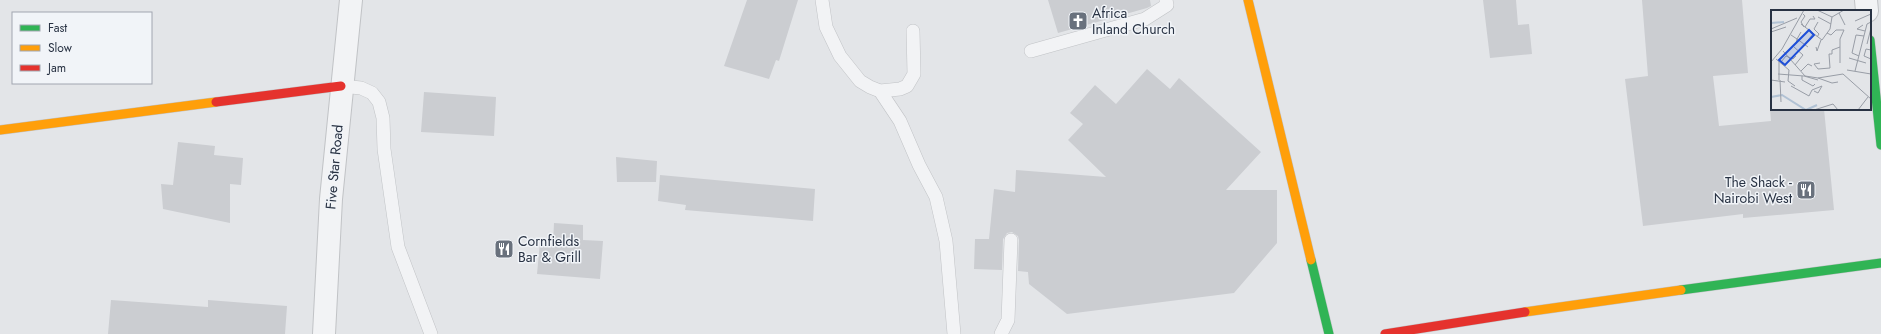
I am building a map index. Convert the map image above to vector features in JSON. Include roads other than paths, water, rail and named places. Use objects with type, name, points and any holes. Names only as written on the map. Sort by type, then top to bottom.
[{"type":"street","name":"Five Star Road","points":[[324,334],[331,199],[341,86],[351,0]]},
{"type":"street","points":[[1248,0],[1329,334]]},
{"type":"street","points":[[1866,0],[1867,10]]},
{"type":"street","points":[[1871,50],[1881,145]]},
{"type":"street","points":[[0,130],[341,86]]},
{"type":"street","points":[[1385,334],[1572,305],[1881,263]]},
{"type":"lane","points":[[822,0],[826,27],[840,56],[860,81],[880,91],[900,89],[907,86],[911,81],[914,74],[913,30]]},
{"type":"lane","points":[[1031,51],[1145,19],[1167,6],[1166,0]]},
{"type":"lane","points":[[341,86],[361,88],[372,93],[379,102],[383,118],[384,149],[398,247],[431,334]]},
{"type":"lane","points":[[880,91],[900,121],[919,165],[936,197],[946,241],[954,334]]},
{"type":"lane","points":[[1001,334],[1008,320],[1012,240]]},
{"type":"place","name":"Africa Inland Church","points":[[1078,21]]},
{"type":"place","name":"The Shack - Nairobi West","points":[[1806,190]]},
{"type":"place","name":"Cornfields Bar & Grill","points":[[504,249]]}]
